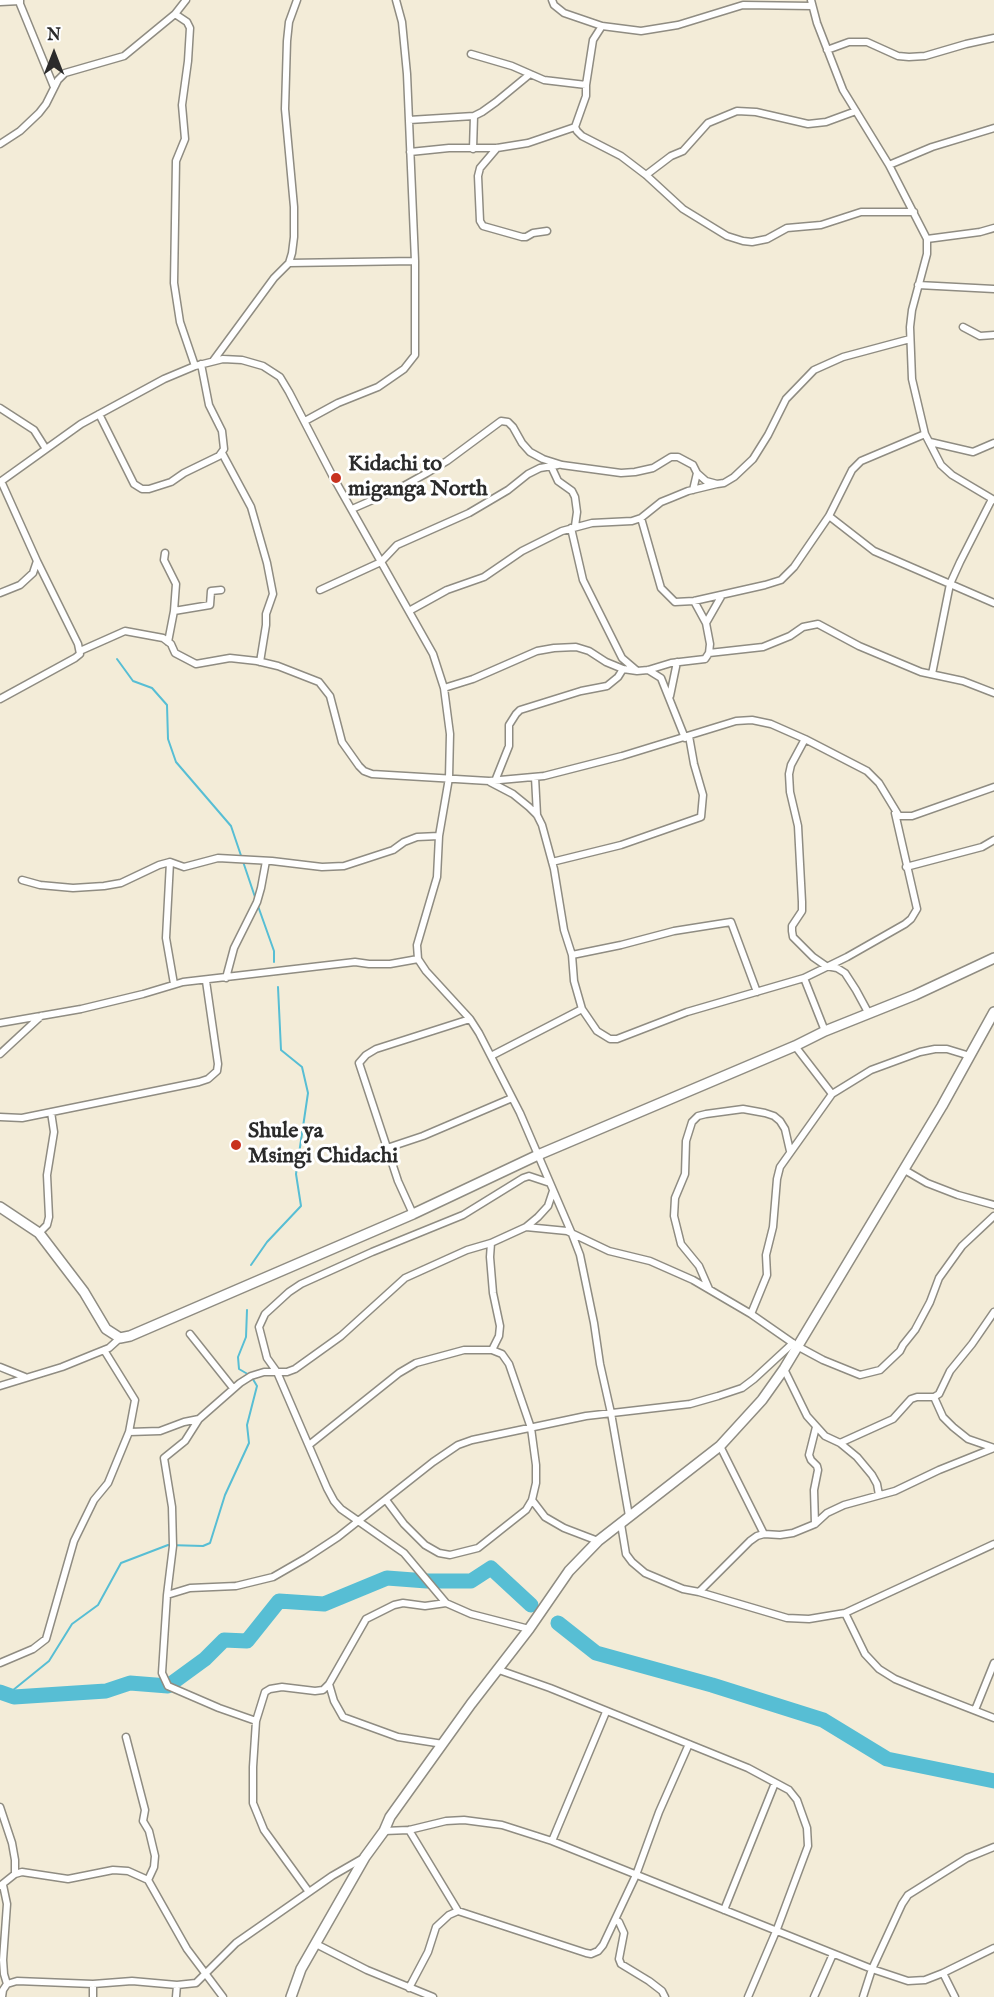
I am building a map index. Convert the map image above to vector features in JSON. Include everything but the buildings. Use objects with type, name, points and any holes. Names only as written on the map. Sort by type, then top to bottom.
[{"type":"street","points":[[0,2],[20,0],[54,87]]},
{"type":"street","points":[[0,144],[20,131],[39,113],[65,73],[124,56],[175,14],[186,0]]},
{"type":"street","points":[[213,361],[274,278],[289,263],[294,237],[285,109],[287,41],[289,22],[297,0]]},
{"type":"street","points":[[305,421],[378,387],[404,369],[415,355],[415,261],[409,120],[402,22],[396,0]]},
{"type":"street","points":[[552,0],[554,5],[564,13],[602,27],[641,31],[678,25],[742,5],[812,3],[843,90],[889,165],[927,239],[927,254],[910,319],[912,379],[925,434],[946,470],[993,500],[950,584],[932,674]]},
{"type":"street","points":[[99,414],[127,472],[134,484],[142,489],[154,488],[171,482],[222,453],[224,444],[222,431],[210,405],[198,365],[180,322],[174,283],[176,160],[185,139],[182,105],[190,28],[187,22],[175,14]]},
{"type":"street","points":[[575,127],[586,96],[593,40],[602,27]]},
{"type":"street","points":[[827,50],[849,42],[867,42],[898,56],[925,56],[994,38]]},
{"type":"street","points":[[471,54],[558,83],[586,85]]},
{"type":"street","points":[[409,120],[474,116],[483,112],[530,74]]},
{"type":"street","points":[[646,176],[671,156],[683,151],[708,123],[737,111],[756,112],[808,124],[826,122],[856,111]]},
{"type":"street","points":[[473,149],[474,116]]},
{"type":"street","points":[[410,152],[449,148],[497,148],[528,142],[575,127]]},
{"type":"street","points":[[575,127],[582,136],[621,156],[683,209],[727,236],[743,241],[767,239],[787,228],[821,225],[861,212],[914,212]]},
{"type":"street","points":[[889,165],[932,147],[994,128]]},
{"type":"street","points":[[497,148],[480,168],[478,176],[480,221],[483,226],[522,237],[547,231]]},
{"type":"street","points":[[927,239],[994,228]]},
{"type":"street","points":[[289,263],[415,261]]},
{"type":"street","points":[[918,285],[994,289]]},
{"type":"street","points":[[963,327],[980,336],[994,335]]},
{"type":"street","points":[[409,611],[447,590],[484,577],[522,551],[573,527],[592,523],[632,521],[641,518],[661,502],[734,477],[753,459],[786,399],[814,370],[843,357],[910,339]]},
{"type":"street","points":[[80,651],[0,481],[81,424],[164,379],[198,365],[223,358],[242,360],[263,366],[280,377],[332,476],[432,654],[444,688],[450,734],[449,778],[439,836],[437,877],[417,945],[418,959],[426,971],[470,1018],[491,1056],[538,1155],[580,1255],[629,1516]]},
{"type":"street","points":[[0,408],[34,430],[46,449]]},
{"type":"street","points":[[352,508],[400,488],[437,467],[501,421],[508,422],[513,427],[522,444],[530,452],[562,465],[621,473],[635,472],[653,468],[672,456],[693,465],[697,473],[706,481],[717,484]]},
{"type":"street","points":[[641,518],[661,588],[675,602],[694,601],[781,580],[795,567],[829,516],[848,477],[861,461],[925,434]]},
{"type":"street","points":[[930,442],[973,452],[994,443]]},
{"type":"street","points":[[222,453],[251,507],[273,594],[266,614],[260,662]]},
{"type":"street","points":[[320,590],[381,562],[398,545],[469,513],[508,490],[528,474],[540,468],[562,465]]},
{"type":"street","points":[[551,466],[558,481],[572,491],[575,497],[577,512],[573,527],[583,580],[622,658],[637,671]]},
{"type":"street","points":[[693,490],[697,473]]},
{"type":"street","points":[[829,516],[874,551],[994,603]]},
{"type":"street","points":[[165,553],[164,560],[176,584],[168,642]]},
{"type":"street","points":[[0,593],[20,585],[33,573],[37,561]]},
{"type":"street","points":[[174,611],[210,605],[212,591],[221,590]]},
{"type":"street","points":[[706,623],[723,594]]},
{"type":"street","points":[[444,688],[473,679],[537,651],[554,648],[576,647],[589,651],[623,669],[637,671],[677,662],[705,659],[710,645],[706,623],[694,601]]},
{"type":"street","points":[[709,653],[763,647],[790,636],[802,627],[818,624],[859,646],[921,672],[963,681],[994,693]]},
{"type":"street","points":[[0,699],[75,658],[80,651],[125,631],[163,638],[175,653],[196,664],[230,658],[260,662],[319,682],[330,696],[342,742],[364,771],[380,775],[492,781],[535,777],[622,756],[736,721],[752,720],[771,724],[867,771],[879,783],[895,812],[917,909],[911,919],[875,942],[804,978],[687,1012],[617,1040],[610,1040],[597,1031],[582,1009],[574,981],[572,955],[564,930],[552,862],[542,825],[537,815],[513,794],[492,781]]},
{"type":"street","points":[[670,699],[677,662]]},
{"type":"street","points":[[492,781],[510,746],[509,725],[520,710],[581,691],[607,686],[618,677],[623,669]]},
{"type":"street","points":[[552,862],[621,845],[701,817],[703,795],[687,737],[661,678],[648,670]]},
{"type":"street","points":[[805,739],[791,765],[789,774],[790,792],[798,826],[802,902],[802,911],[792,926],[793,937],[826,966],[837,968],[844,973],[868,1014]]},
{"type":"street","points":[[535,777],[537,815]]},
{"type":"street","points":[[895,812],[899,816],[912,816],[994,787]]},
{"type":"street","points":[[22,880],[40,885],[73,888],[104,886],[121,883],[170,862],[184,867],[218,858],[322,867],[344,866],[393,850],[417,837],[439,836]]},
{"type":"street","points":[[906,867],[982,847],[994,840]]},
{"type":"street","points":[[226,978],[234,948],[259,895],[266,861]]},
{"type":"street","points":[[170,862],[166,938],[174,984]]},
{"type":"street","points":[[572,955],[674,931],[731,922],[757,992]]},
{"type":"street","points":[[0,1386],[109,1348],[120,1338],[130,1336],[249,1286],[413,1214],[538,1155],[962,974],[994,958]]},
{"type":"street","points":[[0,1023],[143,994],[174,984],[355,962],[390,964],[418,959]]},
{"type":"street","points":[[804,978],[825,1031]]},
{"type":"street","points":[[0,1117],[22,1118],[208,1079],[217,1071],[218,1064],[206,981]]},
{"type":"street","points":[[491,1056],[582,1009]]},
{"type":"street","points":[[291,1997],[301,1969],[365,1857],[384,1831],[390,1817],[569,1571],[598,1541],[720,1446],[762,1400],[784,1369],[795,1345],[903,1170],[994,1012]]},
{"type":"street","points":[[0,1054],[40,1016]]},
{"type":"street","points":[[413,1214],[398,1181],[359,1063],[376,1049],[470,1018]]},
{"type":"street","points":[[795,1046],[832,1094]]},
{"type":"street","points":[[751,1314],[767,1275],[766,1255],[773,1227],[780,1167],[832,1094],[871,1070],[920,1052],[935,1048],[970,1056]]},
{"type":"street","points":[[387,1148],[423,1136],[512,1098]]},
{"type":"street","points":[[709,1289],[699,1266],[681,1244],[674,1216],[675,1198],[685,1174],[686,1141],[692,1122],[698,1116],[742,1109],[765,1113],[780,1121],[785,1129],[790,1151]]},
{"type":"street","points":[[39,1233],[47,1225],[49,1217],[47,1175],[54,1132],[51,1112]]},
{"type":"street","points":[[903,1170],[927,1183],[994,1206]]},
{"type":"street","points":[[529,1629],[471,1614],[446,1603],[404,1553],[341,1509],[334,1501],[277,1372],[267,1358],[259,1327],[265,1314],[301,1284],[463,1215],[523,1178],[529,1176],[550,1183]]},
{"type":"street","points":[[256,1722],[168,1686],[162,1673],[161,1662],[173,1546],[172,1507],[163,1461],[185,1441],[199,1419],[233,1388],[251,1376],[264,1372],[295,1369],[303,1364],[341,1336],[405,1278],[466,1250],[490,1243],[526,1227],[548,1206],[553,1191]]},
{"type":"street","points":[[0,1207],[39,1233],[84,1292],[106,1329],[120,1338]]},
{"type":"street","points":[[526,1227],[560,1229],[609,1251],[650,1261],[693,1280],[751,1314],[795,1345],[823,1360],[860,1375],[880,1370],[900,1351],[915,1330],[930,1302],[939,1278],[962,1246],[994,1216]]},
{"type":"street","points":[[490,1243],[493,1293],[500,1326],[499,1336],[492,1350]]},
{"type":"street","points":[[840,1443],[893,1419],[911,1400],[917,1397],[934,1397],[939,1394],[950,1371],[994,1311]]},
{"type":"street","points":[[190,1334],[233,1388]]},
{"type":"street","points":[[167,1595],[190,1588],[236,1586],[273,1577],[306,1558],[359,1521],[432,1462],[458,1445],[586,1416],[690,1404],[742,1388],[795,1345]]},
{"type":"street","points":[[0,1663],[33,1649],[46,1639],[74,1541],[94,1500],[108,1484],[129,1432],[135,1400],[104,1350]]},
{"type":"street","points":[[309,1445],[416,1363],[450,1353],[498,1351],[506,1358],[531,1428],[536,1483],[532,1500],[526,1510],[478,1548],[450,1555],[439,1553],[425,1545],[404,1524],[386,1500]]},
{"type":"street","points":[[0,1367],[26,1377]]},
{"type":"street","points":[[784,1369],[807,1416],[825,1436],[840,1443],[857,1457],[872,1475],[879,1495]]},
{"type":"street","points":[[934,1397],[943,1417],[953,1427],[968,1439],[994,1448]]},
{"type":"street","points":[[129,1432],[160,1431],[199,1419]]},
{"type":"street","points":[[815,1524],[814,1490],[818,1470],[809,1455],[816,1427]]},
{"type":"street","points":[[720,1446],[764,1534]]},
{"type":"street","points":[[699,1592],[750,1540],[764,1534],[788,1535],[815,1524],[827,1513],[843,1505],[896,1491],[939,1470],[994,1448]]},
{"type":"street","points":[[532,1500],[546,1517],[564,1528],[598,1541]]},
{"type":"street","points":[[621,1524],[626,1554],[645,1573],[669,1584],[787,1618],[809,1619],[845,1613],[994,1544]]},
{"type":"street","points":[[309,1892],[264,1830],[255,1809],[253,1767],[256,1722],[263,1696],[270,1689],[282,1687],[323,1690],[329,1684],[366,1619],[403,1603],[425,1606],[446,1603]]},
{"type":"street","points":[[845,1613],[865,1654],[879,1669],[906,1683],[994,1718]]},
{"type":"street","points":[[975,1710],[994,1663]]},
{"type":"street","points":[[499,1670],[550,1688],[748,1768],[789,1790],[797,1800],[807,1828],[808,1846],[777,1929],[748,1997]]},
{"type":"street","points":[[329,1684],[334,1701],[343,1717],[398,1737],[444,1744]]},
{"type":"street","points":[[552,1841],[606,1712]]},
{"type":"street","points":[[126,1737],[144,1810],[143,1821],[149,1831],[155,1856],[154,1867],[148,1880]]},
{"type":"street","points":[[409,1830],[458,1911],[591,1954],[603,1945],[636,1875],[659,1812],[689,1744]]},
{"type":"street","points":[[724,1910],[775,1783]]},
{"type":"street","points":[[0,1807],[12,1843],[15,1874]]},
{"type":"street","points":[[384,1831],[409,1830],[446,1821],[464,1820],[502,1825],[552,1841],[833,1954],[908,1981],[925,1980],[994,1948]]},
{"type":"street","points":[[863,1997],[872,1969],[908,1895],[967,1858],[994,1847]]},
{"type":"street","points":[[2,1997],[7,1984],[17,1981],[93,1984],[132,1981],[177,1985],[196,1983],[236,1943],[309,1892],[365,1857]]},
{"type":"street","points":[[7,1984],[4,1974],[7,1904],[2,1885],[15,1874],[30,1873],[68,1879],[113,1870],[128,1871],[148,1880],[187,1949],[223,1997]]},
{"type":"street","points":[[409,1988],[428,1952],[436,1927],[449,1915],[458,1911]]},
{"type":"street","points":[[615,1920],[620,1922],[624,1933],[619,1959],[621,1964],[649,1981],[662,1991],[665,1997]]},
{"type":"street","points":[[316,1944],[367,1970],[433,1997]]},
{"type":"street","points":[[814,1997],[833,1954]]},
{"type":"street","points":[[943,1973],[955,1997]]},
{"type":"street","points":[[93,1984],[93,1997]]},
{"type":"street","points":[[176,1997],[177,1985]]},
{"type":"waterway","points":[[117,659],[133,681],[152,688],[167,705],[168,739],[176,762],[231,826],[256,900]]},
{"type":"waterway","points":[[258,906],[274,951],[274,962]]},
{"type":"waterway","points":[[251,1265],[267,1242],[301,1206],[296,1174],[308,1093],[302,1067],[281,1050],[278,987]]},
{"type":"waterway","points":[[7,1695],[49,1661],[72,1624],[98,1605],[121,1563],[168,1545],[203,1546],[210,1543],[225,1495],[249,1443],[247,1425],[257,1386],[251,1376],[239,1369],[238,1357],[246,1337],[247,1310]]},
{"type":"waterway","points":[[0,1692],[14,1697],[106,1691],[130,1683],[168,1686],[205,1659],[224,1640],[247,1641],[279,1601],[324,1604],[387,1578],[471,1581],[491,1568],[531,1605]]},
{"type":"waterway","points":[[558,1623],[596,1653],[712,1685],[823,1720],[887,1759],[994,1781]]},
{"type":"place","name":"Kidachi to miganga North","points":[[336,478]]},
{"type":"place","name":"Shule ya Msingi Chidachi","points":[[236,1145]]}]
